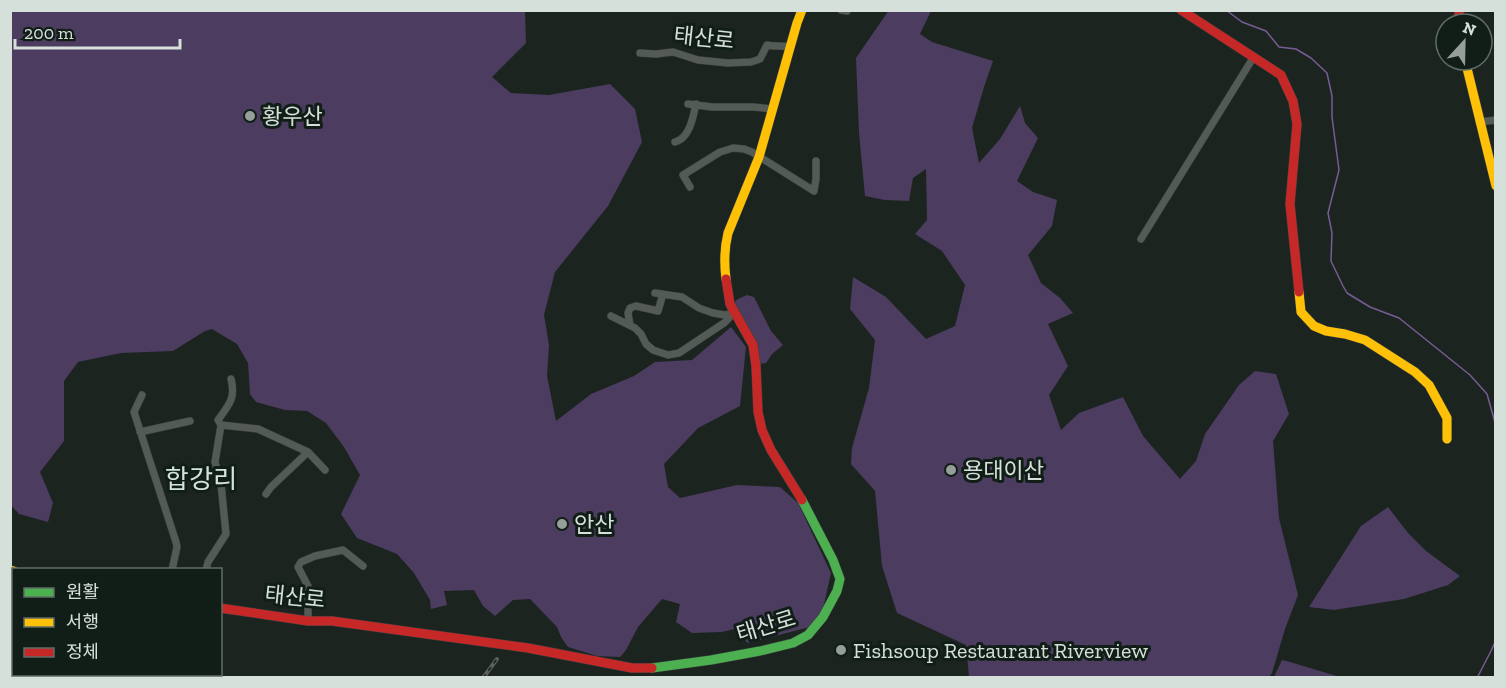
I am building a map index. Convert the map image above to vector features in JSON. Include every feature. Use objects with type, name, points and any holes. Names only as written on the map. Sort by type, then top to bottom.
[{"type":"street","name":"태산로","points":[[222,608],[488,642],[632,668],[657,668],[760,651],[793,643],[808,635],[823,617],[837,591],[840,579],[808,511],[771,450],[762,430],[758,412],[753,345],[730,304],[724,263],[728,233],[759,157],[796,23],[802,10]]},
{"type":"street","points":[[1180,10],[1281,75],[1293,101],[1297,124],[1290,204],[1301,312],[1314,326],[1365,340],[1415,372],[1429,385],[1447,418],[1447,439]]},
{"type":"street","name":"태산로","points":[[640,53],[673,52],[698,60],[728,63],[751,62],[760,59],[767,45],[790,47]]},
{"type":"street","points":[[1141,239],[1253,58]]},
{"type":"street","points":[[1468,72],[1496,186]]},
{"type":"street","points":[[675,142],[684,137],[690,124],[692,104],[773,109]]},
{"type":"street","points":[[1479,122],[1496,120]]},
{"type":"street","points":[[690,187],[683,175],[720,152],[733,148],[752,152],[814,190],[816,161]]},
{"type":"street","points":[[630,325],[628,313],[630,308],[636,306],[658,311],[659,293],[682,297],[699,308],[713,313],[725,315],[734,313]]},
{"type":"street","points":[[611,316],[635,328],[653,350],[668,355],[679,353],[724,323],[734,313]]},
{"type":"street","points":[[206,568],[226,534],[221,484],[215,462],[221,425],[219,420],[230,402],[234,389],[231,379]]},
{"type":"street","points":[[142,395],[134,412],[176,542],[172,568]]},
{"type":"street","points":[[140,432],[190,421]]},
{"type":"street","points":[[221,425],[258,429],[308,452],[325,470]]},
{"type":"street","points":[[266,494],[308,452]]},
{"type":"street","points":[[308,621],[308,586],[298,567],[301,562],[315,556],[343,550],[363,566]]},
{"type":"shaded area","points":[[889,10],[931,11],[920,34],[932,42],[993,61],[972,128],[979,163],[1000,139],[1020,106],[1025,123],[1038,138],[1017,181],[1033,192],[1057,200],[1052,226],[1028,255],[1041,283],[1060,298],[1073,313],[1048,324],[1068,366],[1049,395],[1061,430],[1079,413],[1123,397],[1143,436],[1180,479],[1196,461],[1205,434],[1239,385],[1255,371],[1276,374],[1289,414],[1273,441],[1279,518],[1298,595],[1269,677],[969,677],[966,645],[897,613],[882,566],[875,491],[851,464],[852,448],[869,388],[875,340],[850,309],[853,277],[886,297],[926,339],[955,326],[965,285],[942,251],[915,234],[927,220],[926,169],[913,178],[909,201],[865,196],[859,133],[856,58]]},
{"type":"shaded area","points":[[10,11],[525,11],[526,43],[492,77],[511,93],[549,95],[610,84],[635,109],[642,142],[608,206],[555,272],[544,315],[549,345],[547,376],[556,421],[591,394],[634,376],[655,362],[692,360],[731,327],[746,347],[740,406],[698,428],[664,464],[668,487],[680,498],[737,485],[780,487],[798,503],[831,573],[823,609],[810,627],[747,643],[739,628],[722,632],[692,633],[676,622],[680,604],[662,599],[638,627],[620,657],[597,656],[568,647],[557,627],[530,599],[513,600],[495,616],[483,606],[474,590],[444,591],[447,605],[431,609],[430,600],[414,573],[397,554],[357,538],[341,514],[360,475],[344,447],[326,423],[307,411],[285,410],[256,402],[250,394],[248,363],[237,344],[212,329],[173,351],[121,353],[78,362],[64,381],[64,441],[40,472],[53,503],[48,522],[19,514],[10,504]]},
{"type":"shaded area","points":[[747,295],[754,297],[771,331],[783,345],[772,354],[766,363],[759,364],[732,304]]},
{"type":"shaded area","points":[[1388,507],[1408,533],[1426,551],[1460,576],[1448,585],[1404,599],[1334,610],[1309,607],[1361,526]]},
{"type":"shaded area","points":[[1282,660],[1290,662],[1340,677],[1274,677]]},
{"type":"waterway","points":[[1226,10],[1242,22],[1266,31],[1279,47],[1296,49],[1311,58],[1327,73],[1332,96],[1332,117],[1339,170],[1328,213],[1332,233],[1331,261],[1347,293],[1370,307],[1399,318],[1470,375],[1487,394],[1496,426]]},
{"type":"waterway","points":[[1477,678],[1496,640]]},
{"type":"railway","points":[[483,678],[497,659]]},
{"type":"traffic: fast","points":[[652,668],[760,651],[793,643],[808,635],[823,617],[837,591],[840,579],[833,560],[802,500]]},
{"type":"traffic: slow","points":[[726,279],[725,256],[728,233],[759,157],[802,10]]},
{"type":"traffic: slow","points":[[1468,72],[1496,186]]},
{"type":"traffic: slow","points":[[1299,292],[1301,312],[1314,326],[1365,340],[1415,372],[1429,385],[1447,418],[1447,439]]},
{"type":"traffic: jam","points":[[1181,10],[1281,75],[1293,101],[1297,124],[1290,204],[1299,292]]},
{"type":"traffic: jam","points":[[726,279],[730,304],[753,345],[758,412],[762,430],[771,450],[802,500]]},
{"type":"traffic: jam","points":[[222,608],[528,648],[632,668],[652,668]]},
{"type":"place","name":"황우산","points":[[250,116]]},
{"type":"place","name":"용대이산","points":[[951,470]]},
{"type":"place","name":"안산","points":[[562,524]]},
{"type":"place","name":"Fishsoup Restaurant Riverview","points":[[841,650]]},
{"type":"district","name":"합강리","points":[[201,479]]}]
